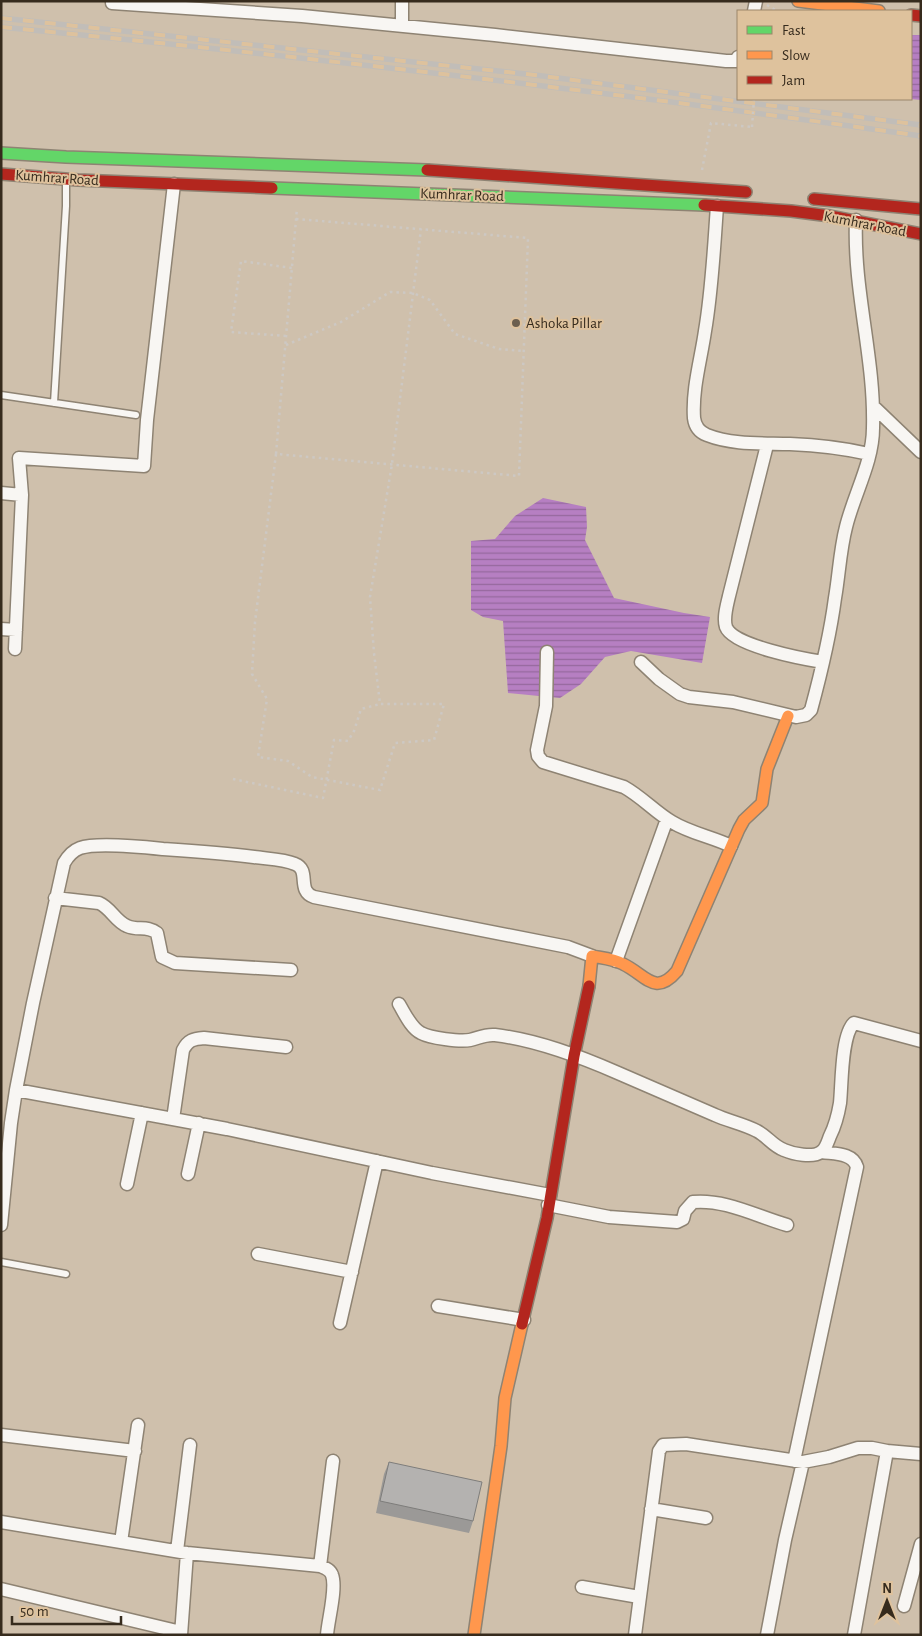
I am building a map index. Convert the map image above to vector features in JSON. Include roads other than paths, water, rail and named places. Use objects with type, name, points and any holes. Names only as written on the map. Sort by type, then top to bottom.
[{"type":"main road","points":[[798,1],[871,10]]},
{"type":"main road","name":"Kumhrar Road","points":[[1,153],[66,158],[248,162],[448,171],[757,193]]},
{"type":"main road","points":[[247,186],[248,162]]},
{"type":"main road","name":"Kumhrar Road","points":[[1,174],[174,184],[717,206],[791,211],[856,220],[921,234]]},
{"type":"main road","name":"Kumhrar Road","points":[[805,198],[921,208]]},
{"type":"main road","points":[[901,207],[921,217]]},
{"type":"main road","points":[[892,229],[921,222]]},
{"type":"main road","points":[[474,1635],[501,1446],[505,1398],[524,1320],[549,1200],[574,1056],[590,982],[592,956],[616,961],[631,968],[650,983],[661,984],[670,980],[677,972],[744,820],[762,802],[767,769],[788,716]]},
{"type":"street","points":[[402,1],[402,26]]},
{"type":"street","points":[[107,2],[302,16],[726,61],[737,58]]},
{"type":"street","points":[[15,649],[22,495],[19,458],[144,466],[147,420],[174,184]]},
{"type":"street","points":[[717,206],[708,315],[695,393],[695,425],[707,435],[740,442],[767,445],[787,444],[833,447],[869,454]]},
{"type":"street","points":[[641,662],[659,679],[680,694],[689,697],[733,702],[796,717],[806,715],[811,710],[831,627],[845,528],[869,454],[873,430],[870,358],[858,271],[855,240],[856,220]]},
{"type":"street","points":[[873,406],[921,452]]},
{"type":"street","points":[[767,445],[729,596],[725,618],[726,626],[730,633],[752,644],[801,659],[823,662]]},
{"type":"street","points":[[1,493],[22,495]]},
{"type":"street","points":[[1,629],[16,630]]},
{"type":"street","points":[[547,652],[546,706],[537,750],[538,756],[543,762],[624,787],[635,793],[667,819],[683,828],[731,846]]},
{"type":"street","points":[[616,961],[667,819]]},
{"type":"street","points":[[1,1225],[6,1122],[16,1090],[55,898],[64,863],[72,852],[81,847],[133,847],[232,854],[272,859],[298,865],[303,871],[305,890],[308,895],[314,897],[568,947],[592,956]]},
{"type":"street","points":[[55,898],[99,903],[106,906],[126,926],[136,929],[151,928],[157,933],[162,957],[175,963],[292,970]]},
{"type":"street","points":[[399,1004],[415,1029],[422,1034],[463,1040],[471,1040],[486,1034],[496,1035],[547,1047],[593,1062],[758,1131],[775,1145],[785,1150],[796,1153],[816,1154],[822,1152],[849,1157],[855,1161],[857,1167],[767,1635]]},
{"type":"street","points":[[822,1152],[837,1119],[843,1060],[849,1027],[854,1023],[921,1041]]},
{"type":"street","points":[[173,1119],[183,1050],[187,1043],[194,1039],[204,1038],[286,1047]]},
{"type":"street","points":[[16,1090],[199,1123],[549,1200],[616,1218],[677,1222],[683,1219],[685,1211],[692,1202],[710,1201],[725,1204],[787,1225]]},
{"type":"street","points":[[127,1184],[142,1113]]},
{"type":"street","points":[[188,1174],[199,1123]]},
{"type":"street","points":[[340,1323],[377,1161]]},
{"type":"street","points":[[258,1254],[352,1272]]},
{"type":"street","points":[[438,1306],[524,1320]]},
{"type":"street","points":[[121,1542],[138,1425]]},
{"type":"street","points":[[1,1435],[135,1451]]},
{"type":"street","points":[[635,1635],[659,1451],[663,1445],[686,1444],[799,1461],[829,1457],[858,1448],[921,1454]]},
{"type":"street","points":[[1,1589],[181,1633],[182,1552],[190,1445]]},
{"type":"street","points":[[854,1635],[887,1451]]},
{"type":"street","points":[[320,1566],[333,1462]]},
{"type":"street","points":[[651,1508],[706,1518]]},
{"type":"street","points":[[1,1522],[182,1552],[320,1566],[329,1570],[333,1577],[334,1586],[327,1635]]},
{"type":"street","points":[[904,1606],[921,1544]]},
{"type":"street","points":[[582,1587],[639,1597]]},
{"type":"lane","points":[[54,403],[66,179]]},
{"type":"lane","points":[[1,395],[136,415]]},
{"type":"lane","points":[[1,1262],[66,1274]]},
{"type":"railway","points":[[1,18],[535,75],[921,125]]},
{"type":"railway","points":[[1,27],[461,76],[921,136]]},
{"type":"place","name":"Ashoka Pillar","points":[[516,323]]}]
